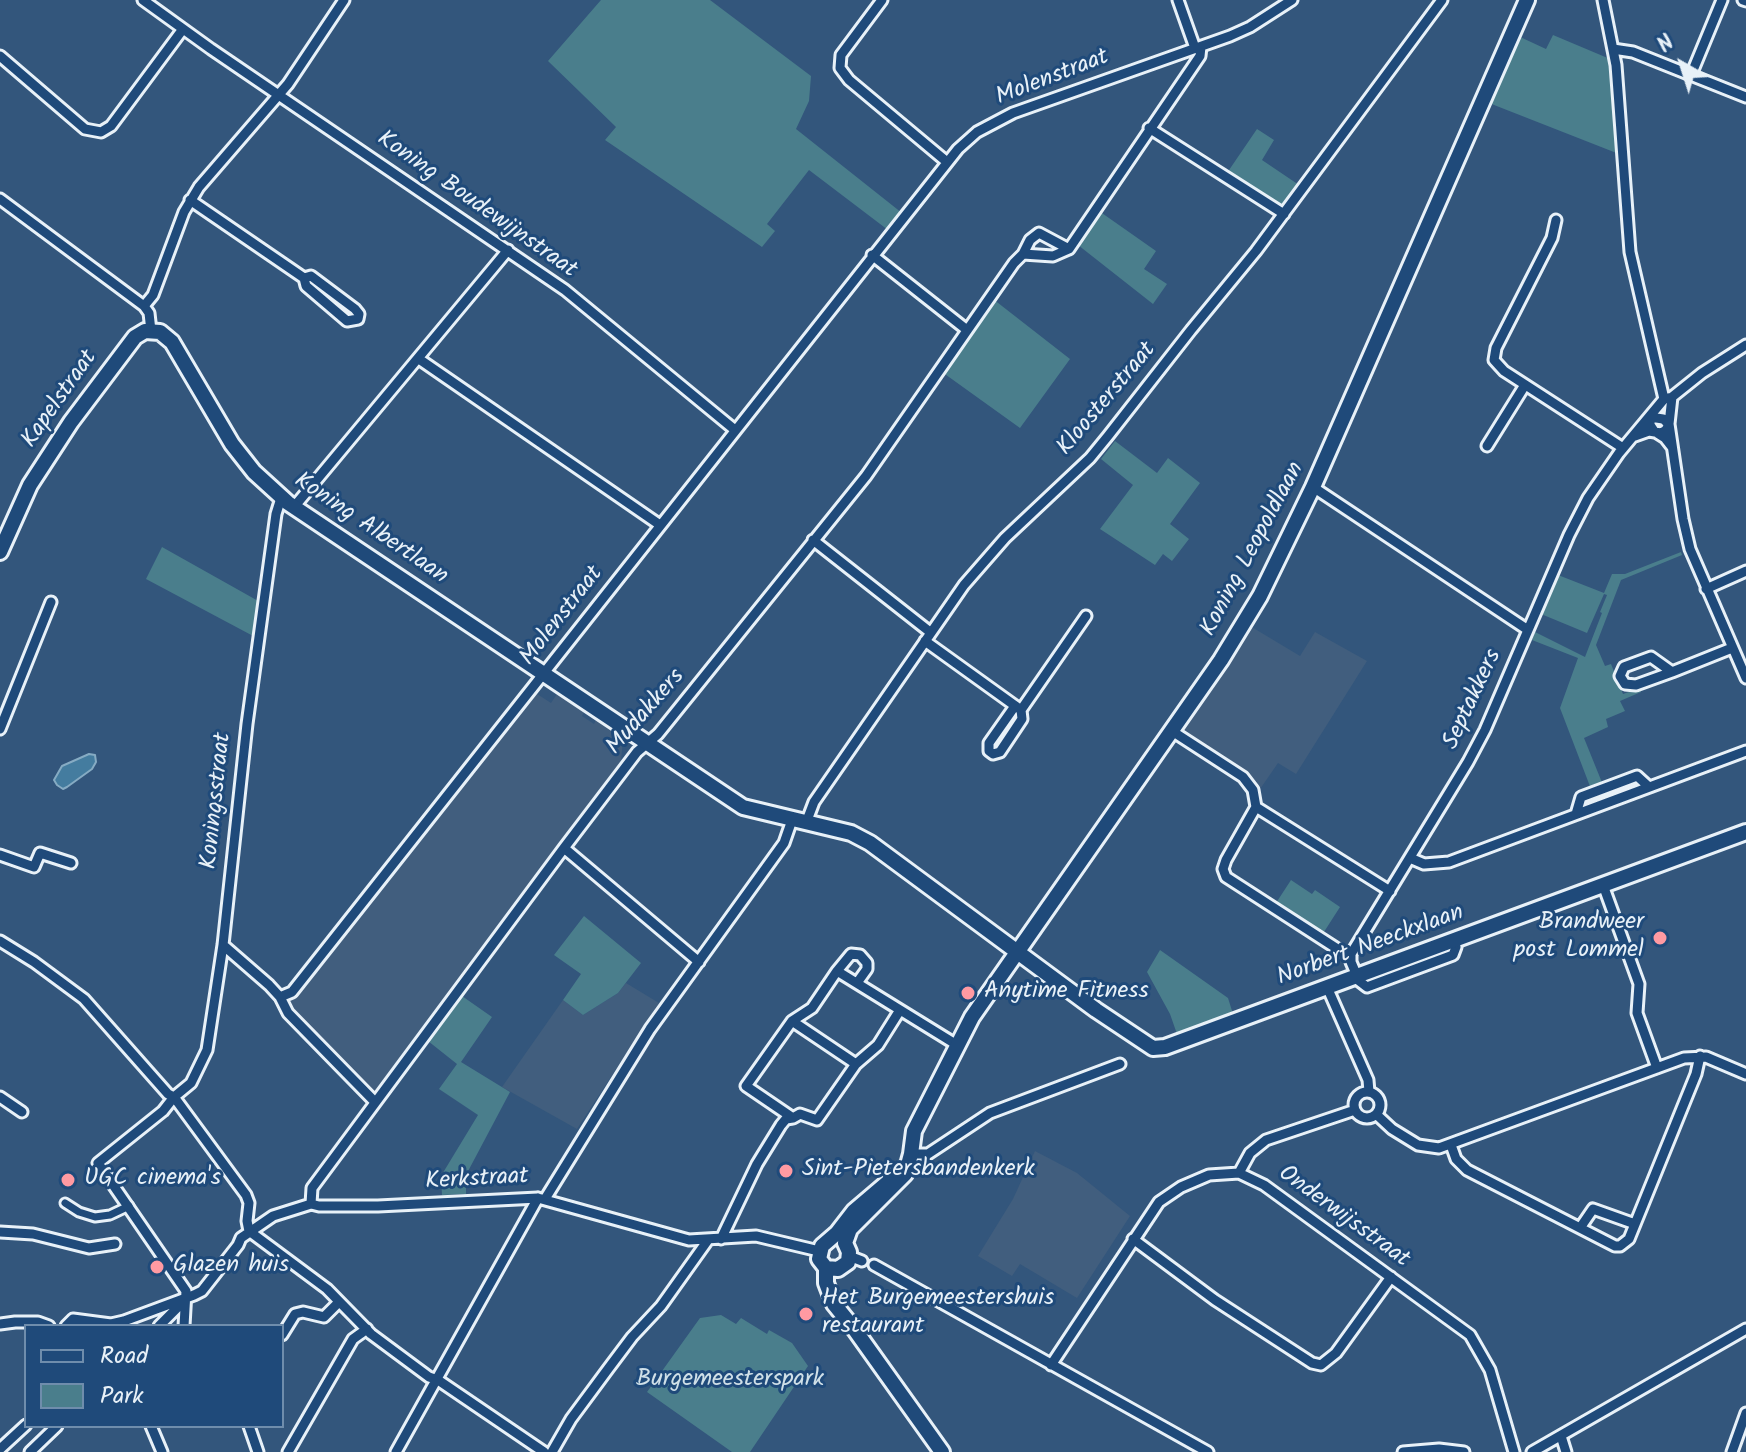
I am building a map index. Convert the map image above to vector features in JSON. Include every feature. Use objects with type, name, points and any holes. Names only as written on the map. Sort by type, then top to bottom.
[{"type":"main road","name":"Koning Leopoldlaan","points":[[910,1159],[914,1131],[981,1003],[1248,617],[1313,487],[1527,0]]},
{"type":"main road","name":"Koning Albertlaan","points":[[151,331],[162,333],[170,340],[232,444],[254,472],[281,498],[743,807],[851,833],[870,843],[1137,1040],[1153,1048]]},
{"type":"main road","name":"Kapelstraat","points":[[0,552],[19,507],[53,447],[132,341],[142,332],[151,331]]},
{"type":"main road","name":"Norbert Neeckxlaan","points":[[1153,1048],[1165,1047],[1746,832]]},
{"type":"main road","points":[[841,1250],[844,1267],[832,1268],[819,1259],[841,1250],[866,1206],[910,1159]]},
{"type":"main road","points":[[832,1268],[829,1294],[840,1314],[855,1330],[942,1452]]},
{"type":"street","name":"Koning Boudewijnstraat","points":[[143,0],[508,250],[598,316],[735,430]]},
{"type":"street","points":[[144,306],[153,295],[190,200],[211,170],[279,95],[344,0]]},
{"type":"street","points":[[882,0],[841,55],[840,68],[849,80],[947,162]]},
{"type":"street","points":[[1023,254],[1053,256],[1069,249],[1200,56],[1178,0]]},
{"type":"street","name":"Molenstraat","points":[[280,997],[292,992],[872,255],[947,162],[977,132],[1013,113],[1250,27],[1292,0]]},
{"type":"street","name":"Kloosterstraat","points":[[396,1452],[541,1198],[650,1029],[814,802],[928,636],[991,553],[1108,436],[1284,214],[1442,0]]},
{"type":"street","points":[[1603,0],[1613,49],[1630,252],[1668,398],[1685,534],[1746,678]]},
{"type":"street","points":[[1691,75],[1722,0]]},
{"type":"street","points":[[0,56],[85,129],[101,132],[111,126],[183,29]]},
{"type":"street","points":[[1613,49],[1633,52],[1746,97]]},
{"type":"street","points":[[1149,128],[1284,214]]},
{"type":"street","points":[[0,199],[144,306],[149,313],[151,331]]},
{"type":"street","points":[[190,200],[304,278],[306,286],[347,321],[358,319],[355,309],[311,276],[304,278]]},
{"type":"street","points":[[1556,220],[1552,238],[1494,355],[1498,366],[1623,448]]},
{"type":"street","name":"Mudakkers","points":[[311,1204],[312,1188],[564,848],[866,476],[1030,240],[1039,233],[1069,249]]},
{"type":"street","points":[[294,507],[508,250]]},
{"type":"street","points":[[872,255],[967,330]]},
{"type":"street","name":"Septakkers","points":[[1350,957],[1468,762],[1580,513],[1623,448],[1668,398],[1746,345]]},
{"type":"street","points":[[419,359],[660,525]]},
{"type":"street","points":[[1487,446],[1525,385]]},
{"type":"street","points":[[1669,424],[1663,419],[1650,417],[1654,431],[1672,447]]},
{"type":"street","points":[[1632,438],[1642,433],[1661,433],[1669,424]]},
{"type":"street","points":[[1313,487],[1528,630]]},
{"type":"street","name":"Koningsstraat","points":[[129,1206],[98,1163],[163,1111],[191,1083],[207,1050],[223,945],[247,724],[276,514],[281,498]]},
{"type":"street","points":[[813,540],[1018,708],[1022,719],[1000,752],[993,754],[989,751],[989,743],[1018,708],[1086,616]]},
{"type":"street","points":[[1706,589],[1746,571]]},
{"type":"street","points":[[0,729],[51,602]]},
{"type":"street","points":[[1672,672],[1651,657],[1624,667],[1620,676],[1630,686],[1672,672],[1732,648]]},
{"type":"street","points":[[1172,731],[1247,780],[1253,790],[1256,807],[1226,860],[1223,869],[1226,877],[1350,957],[1356,976]]},
{"type":"street","points":[[1410,858],[1430,865],[1449,862],[1746,751]]},
{"type":"street","points":[[1256,807],[1390,891]]},
{"type":"street","points":[[564,848],[699,962]]},
{"type":"street","points":[[0,855],[34,867],[40,853],[71,863]]},
{"type":"street","points":[[1603,885],[1639,984],[1635,1005],[1657,1068]]},
{"type":"street","points":[[0,941],[84,999],[174,1097],[246,1195],[249,1231],[327,1289],[371,1334],[429,1377],[438,1380],[544,1452]]},
{"type":"street","points":[[223,945],[280,997],[288,1013],[375,1102]]},
{"type":"street","points":[[793,1118],[746,1086],[792,1021],[812,1008],[848,956],[860,955],[867,963],[867,969],[857,983]]},
{"type":"street","points":[[837,971],[957,1045]]},
{"type":"street","points":[[1327,987],[1368,1080],[1369,1092]]},
{"type":"street","points":[[721,1239],[781,1125],[786,1119],[800,1114],[817,1120],[856,1064],[878,1045],[900,1010]]},
{"type":"street","points":[[792,1021],[856,1064]]},
{"type":"street","points":[[1451,1145],[1456,1159],[1467,1170],[1620,1246],[1629,1239],[1696,1074],[1700,1056]]},
{"type":"street","points":[[1377,1115],[1401,1136],[1426,1148],[1451,1145],[1684,1058],[1700,1056],[1746,1074]]},
{"type":"street","points":[[910,1159],[928,1154],[990,1113],[1120,1064]]},
{"type":"street","points":[[1355,1110],[1357,1097],[1369,1092],[1377,1096],[1381,1103],[1377,1115]]},
{"type":"street","points":[[0,1097],[22,1112]]},
{"type":"street","points":[[1355,1110],[1365,1119],[1377,1115]]},
{"type":"street","points":[[1239,1173],[1250,1153],[1266,1140],[1355,1110]]},
{"type":"street","name":"Onderwijsstraat","points":[[1051,1365],[1159,1202],[1181,1187],[1209,1175],[1239,1173],[1264,1185],[1432,1305],[1476,1342],[1490,1370],[1514,1452]]},
{"type":"street","name":"Kerkstraat","points":[[249,1231],[273,1216],[311,1204],[378,1206],[541,1198],[689,1240],[756,1236],[841,1250]]},
{"type":"street","points":[[65,1203],[95,1217],[110,1215],[129,1206],[181,1282],[187,1297],[184,1324]]},
{"type":"street","points":[[1580,1228],[1593,1209],[1635,1224]]},
{"type":"street","points":[[122,1324],[202,1291],[249,1231]]},
{"type":"street","points":[[0,1232],[33,1234],[89,1248],[115,1244]]},
{"type":"street","points":[[1133,1239],[1215,1300],[1312,1363],[1321,1365],[1336,1353],[1391,1277]]},
{"type":"street","points":[[552,1452],[571,1419],[632,1337],[661,1306],[708,1240]]},
{"type":"street","points":[[874,1265],[1208,1452]]},
{"type":"street","points":[[161,1324],[187,1297]]},
{"type":"street","points":[[284,1332],[295,1314],[303,1312],[324,1317],[339,1302]]},
{"type":"street","points":[[68,1324],[73,1319],[111,1324]]},
{"type":"street","points":[[0,1324],[44,1324]]},
{"type":"street","points":[[288,1452],[353,1339],[367,1329]]},
{"type":"street","points":[[1532,1452],[1746,1329]]},
{"type":"street","points":[[1732,1452],[1746,1413]]},
{"type":"street","points":[[0,1449],[24,1427]]},
{"type":"street","points":[[30,1452],[54,1428]]},
{"type":"street","points":[[152,1428],[162,1452]]},
{"type":"street","points":[[250,1428],[258,1452]]},
{"type":"street","points":[[1561,1436],[1566,1452]]},
{"type":"street","points":[[1403,1452],[1439,1449],[1464,1452]]},
{"type":"shaded area","points":[[1250,626],[1300,656],[1315,632],[1367,661],[1296,774],[1278,763],[1258,792],[1250,777],[1187,736],[1183,727]]},
{"type":"shaded area","points":[[534,692],[551,703],[557,694],[584,712],[582,716],[594,724],[596,720],[623,740],[621,761],[374,1092],[288,1000]]},
{"type":"shaded area","points":[[89,754],[95,755],[96,762],[92,769],[63,789],[57,785],[54,780],[62,766]]},
{"type":"shaded area","points":[[626,983],[659,1003],[577,1129],[502,1087],[563,1000],[583,1015],[618,993]]},
{"type":"shaded area","points":[[1035,1151],[1077,1173],[1130,1216],[1077,1298],[1020,1264],[1012,1276],[978,1256],[1013,1199]]},
{"type":"green space","points":[[601,0],[710,0],[811,76],[809,101],[796,129],[902,213],[888,230],[809,170],[767,224],[775,231],[762,247],[605,140],[616,127],[548,61]]},
{"type":"green space","points":[[1553,35],[1610,59],[1619,154],[1489,103],[1518,36],[1546,49]]},
{"type":"green space","points":[[1257,129],[1274,140],[1262,160],[1299,185],[1282,205],[1275,204],[1227,173]]},
{"type":"green space","points":[[1099,211],[1156,251],[1144,269],[1167,284],[1153,304],[1078,245]]},
{"type":"green space","points":[[993,299],[1070,359],[1020,428],[942,372]]},
{"type":"green space","points":[[1115,441],[1157,473],[1168,458],[1200,483],[1170,524],[1189,539],[1172,561],[1163,554],[1155,565],[1100,529],[1133,485],[1101,459]]},
{"type":"green space","points":[[162,547],[260,602],[255,637],[146,579]]},
{"type":"green space","points":[[1681,552],[1682,555],[1621,580],[1596,645],[1605,666],[1611,664],[1623,694],[1640,688],[1641,692],[1620,701],[1625,711],[1606,719],[1608,727],[1584,738],[1603,785],[1591,789],[1560,708],[1578,658],[1532,640],[1535,632],[1585,657],[1607,595],[1604,594],[1587,633],[1541,614],[1558,575],[1604,593],[1612,574],[1625,574]]},
{"type":"green space","points":[[1291,880],[1312,894],[1315,890],[1340,907],[1322,935],[1276,903]]},
{"type":"green space","points":[[584,916],[641,963],[618,993],[583,1015],[563,1000],[581,974],[554,955]]},
{"type":"green space","points":[[1160,950],[1228,998],[1233,1014],[1177,1034],[1170,1014],[1147,972]]},
{"type":"green space","points":[[462,996],[492,1017],[461,1062],[510,1092],[466,1175],[466,1194],[442,1195],[441,1176],[478,1115],[439,1089],[457,1064],[428,1041]]},
{"type":"green space","name":"Burgemeesterspark","points":[[721,1315],[736,1324],[741,1318],[767,1334],[769,1330],[792,1343],[808,1366],[750,1452],[732,1452],[647,1392],[700,1318]]},
{"type":"place","name":"Brandweer post Lommel","points":[[1660,938]]},
{"type":"place","name":"Anytime Fitness","points":[[968,993]]},
{"type":"place","name":"Sint-Pietersbandenkerk","points":[[786,1171]]},
{"type":"place","name":"UGC cinema's","points":[[68,1180]]},
{"type":"place","name":"Glazen huis","points":[[157,1267]]},
{"type":"place","name":"Het Burgemeestershuis restaurant","points":[[806,1314]]}]
